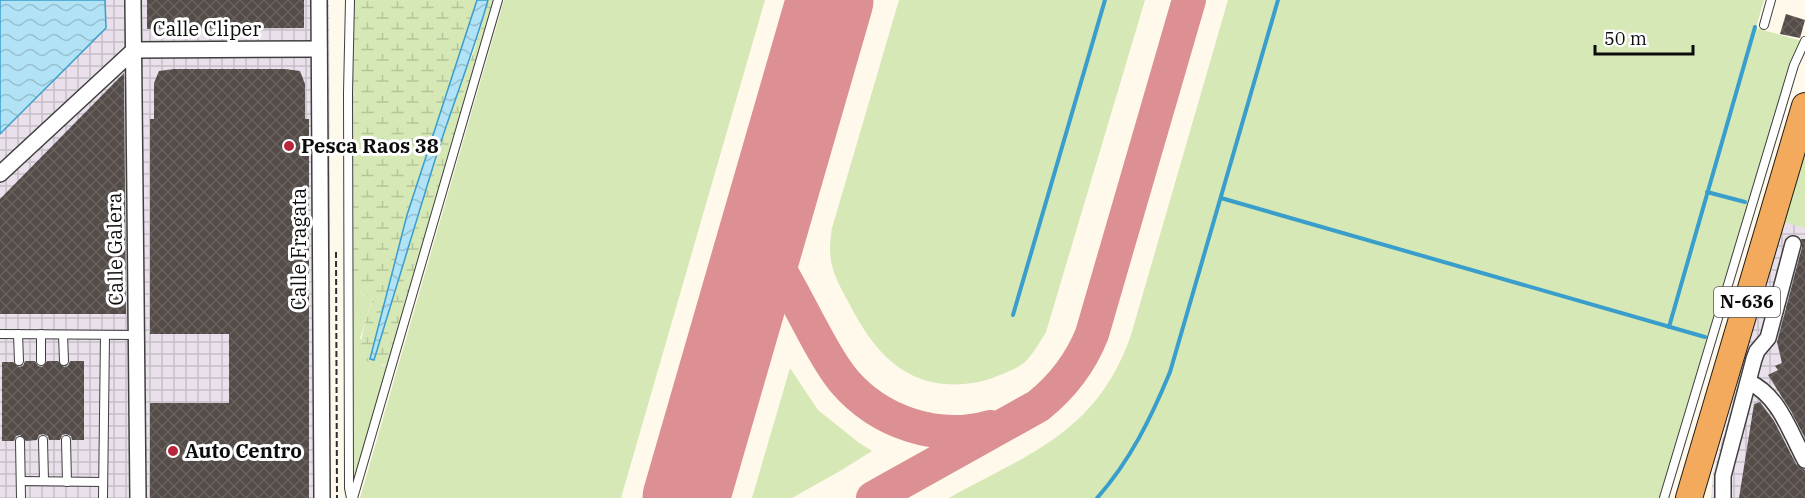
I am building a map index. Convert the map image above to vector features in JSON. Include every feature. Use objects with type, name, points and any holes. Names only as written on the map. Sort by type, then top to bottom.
[{"type":"highway","name":"N-636","points":[[1689,498],[1805,106]]},
{"type":"street","name":"Calle Galera","points":[[134,0],[138,498]]},
{"type":"street","name":"Calle Fragata","points":[[319,0],[322,498]]},
{"type":"street","name":"Calle Cliper","points":[[0,174],[134,50],[319,49]]},
{"type":"street","points":[[1723,498],[1723,476],[1757,351],[1768,338],[1793,244]]},
{"type":"street","points":[[1749,382],[1760,387],[1772,398],[1805,460]]},
{"type":"lane","points":[[350,0],[348,93],[349,477],[352,498]]},
{"type":"lane","points":[[352,498],[498,0]]},
{"type":"lane","points":[[1764,25],[1771,0]]},
{"type":"lane","points":[[1664,498],[1791,76],[1805,41]]},
{"type":"lane","points":[[0,334],[137,335]]},
{"type":"lane","points":[[18,334],[19,362]]},
{"type":"lane","points":[[40,334],[41,361]]},
{"type":"lane","points":[[63,334],[64,361]]},
{"type":"lane","points":[[103,498],[105,335]]},
{"type":"lane","points":[[43,440],[44,481]]},
{"type":"lane","points":[[66,440],[67,482]]},
{"type":"lane","points":[[21,441],[21,498]]},
{"type":"lane","points":[[21,481],[103,482]]},
{"type":"shaded area","points":[[105,0],[329,0],[331,498],[0,498],[0,134],[105,28]]},
{"type":"shaded area","points":[[1783,222],[1805,227],[1805,498],[1711,498],[1713,472]]},
{"type":"green space","points":[[353,0],[477,0],[407,215],[370,359],[460,85],[473,54],[488,0],[495,0],[389,364],[375,365],[367,361],[362,353],[363,331],[373,298],[362,294],[351,284]]},
{"type":"green space","points":[[504,0],[765,0],[621,498],[360,498]]},
{"type":"green space","points":[[899,0],[1145,0],[1046,332],[1031,355],[1021,365],[1004,374],[979,382],[935,383],[901,369],[886,357],[861,325],[840,286],[831,260],[832,228]]},
{"type":"green space","points":[[1228,0],[1764,0],[1756,28],[1802,41],[1746,211],[1661,498],[949,498],[1008,467],[1058,436],[1100,395],[1117,368],[1131,335]]},
{"type":"green space","points":[[1805,147],[1805,228],[1783,222]]},
{"type":"green space","points":[[351,284],[362,294],[373,297],[360,338],[382,366],[389,364],[352,485]]},
{"type":"green space","points":[[790,368],[818,410],[872,451],[792,498],[752,498]]},
{"type":"water","points":[[0,0],[105,0],[106,28],[0,134]]},
{"type":"water","points":[[477,0],[488,0],[435,160],[374,360],[370,359],[407,215]]},
{"type":"building","points":[[147,0],[304,0],[304,28],[147,29]]},
{"type":"building","points":[[1786,14],[1805,20],[1800,38],[1780,34]]},
{"type":"building","points":[[285,69],[300,71],[305,84],[305,119],[309,119],[309,498],[150,498],[150,403],[229,403],[229,334],[150,334],[150,119],[154,119],[154,83],[159,71]]},
{"type":"building","points":[[124,73],[126,314],[0,314],[0,199]]},
{"type":"building","points":[[1801,239],[1805,239],[1805,438],[1768,375],[1778,370],[1775,366],[1782,363],[1777,342],[1802,247]]},
{"type":"building","points":[[25,361],[35,361],[38,366],[42,367],[47,361],[58,361],[64,367],[68,366],[70,361],[84,361],[84,440],[72,440],[71,436],[66,434],[62,435],[60,440],[49,440],[48,436],[43,434],[39,435],[37,440],[26,441],[20,435],[16,436],[14,441],[2,441],[2,362],[13,362],[19,367],[23,366]]},
{"type":"building","points":[[1760,402],[1774,421],[1796,464],[1805,470],[1805,498],[1739,498],[1754,404]]},
{"type":"waterway","points":[[1013,315],[1105,0]]},
{"type":"waterway","points":[[1097,498],[1120,469],[1139,438],[1170,372],[1278,0]]},
{"type":"waterway","points":[[1669,327],[1755,27]]},
{"type":"waterway","points":[[1707,192],[1745,202]]},
{"type":"waterway","points":[[1221,198],[1705,337]]},
{"type":"taxiway","points":[[873,498],[1038,406],[1055,391],[1076,365],[1092,334],[1189,0]]},
{"type":"taxiway","points":[[762,237],[829,360],[844,381],[858,395],[874,408],[892,418],[930,430],[950,432],[990,427]]},
{"type":"runway","points":[[686,498],[830,0]]},
{"type":"place","name":"Pesca Raos 38","points":[[289,146]]},
{"type":"place","name":"Auto Centro","points":[[173,451]]}]
